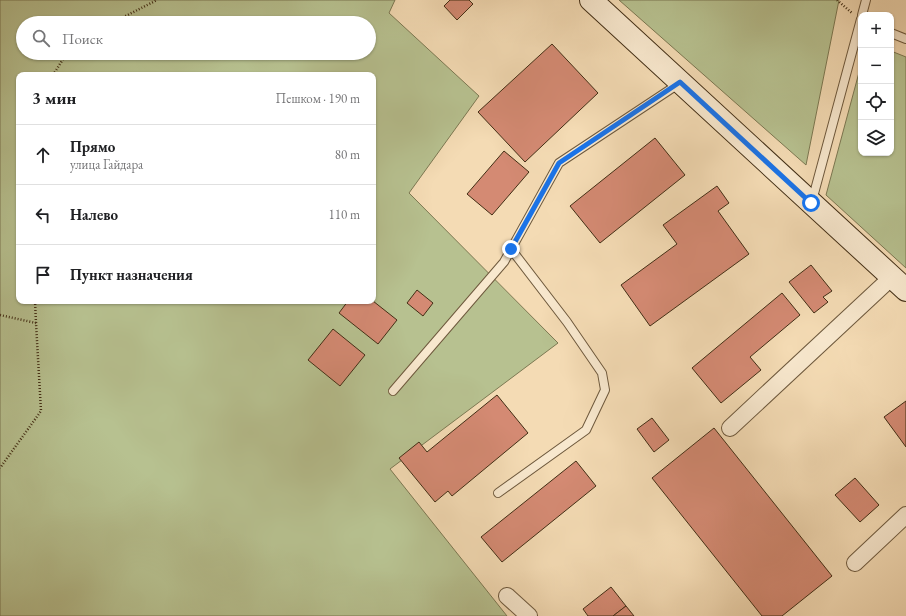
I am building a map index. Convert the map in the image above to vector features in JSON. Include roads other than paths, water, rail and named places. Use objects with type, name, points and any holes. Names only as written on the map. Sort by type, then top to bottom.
[{"type":"street","points":[[591,0],[899,283],[730,428]]},
{"type":"street","points":[[855,563],[906,514]]},
{"type":"street","points":[[508,596],[529,616]]},
{"type":"lane","points":[[863,12],[866,0]]},
{"type":"lane","points":[[811,203],[858,31]]},
{"type":"lane","points":[[894,34],[906,39]]},
{"type":"lane","points":[[394,391],[504,262],[559,163],[680,82]]},
{"type":"lane","points":[[498,493],[586,430],[605,390],[602,373],[567,322],[511,249]]}]
